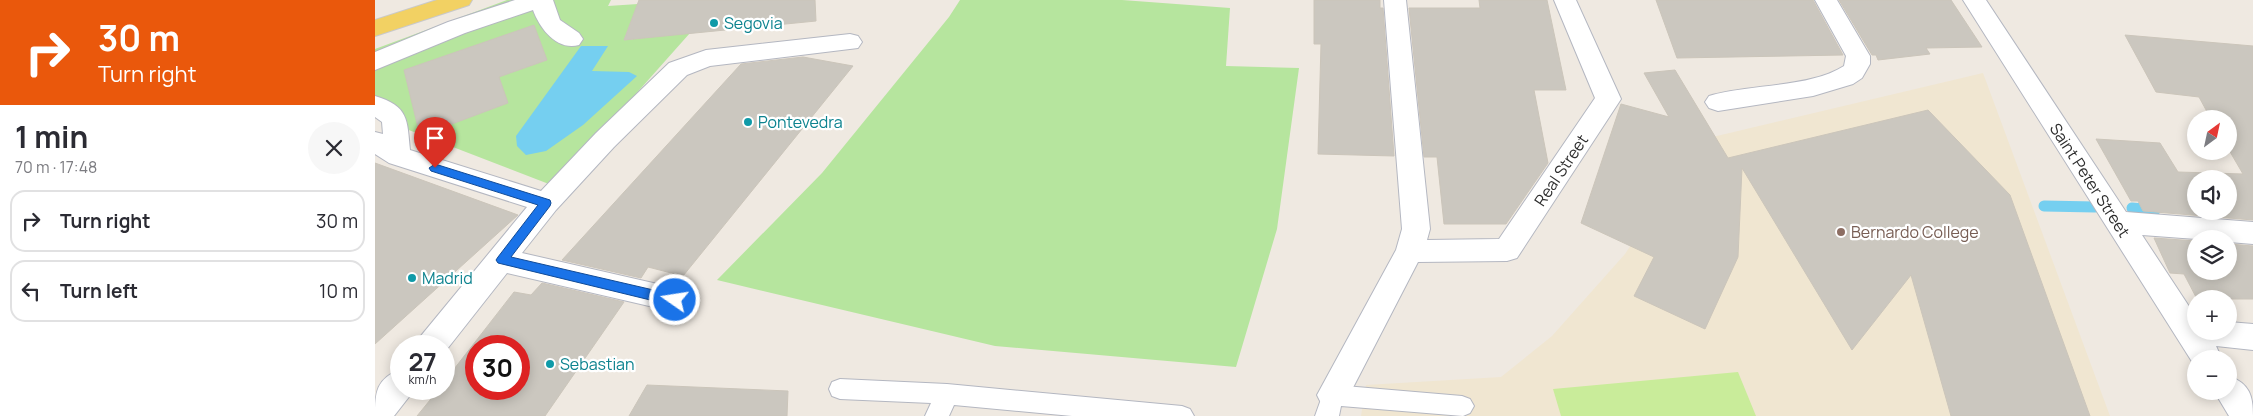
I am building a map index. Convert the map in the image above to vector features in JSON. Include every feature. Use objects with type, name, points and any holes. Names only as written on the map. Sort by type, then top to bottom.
[{"type":"main road","points":[[375,28],[461,0]]},
{"type":"street","points":[[375,62],[395,52],[484,18],[542,0],[549,21],[556,31],[571,39]]},
{"type":"street","points":[[1330,406],[1410,251],[1417,229],[1395,0]]},
{"type":"street","name":"Real Street","points":[[1410,251],[1507,250],[1609,99],[1565,0]]},
{"type":"street","points":[[1718,102],[1813,87],[1844,78],[1853,72],[1858,64],[1858,56],[1826,0]]},
{"type":"street","name":"Saint Peter Street","points":[[1974,0],[2187,331]]},
{"type":"street","points":[[440,335],[546,203],[605,140],[678,70],[706,58],[850,42]]},
{"type":"street","points":[[375,105],[394,118],[398,156]]},
{"type":"street","points":[[375,141],[398,156],[546,203]]},
{"type":"street","points":[[2117,222],[2253,233]]},
{"type":"street","points":[[502,260],[675,300]]},
{"type":"street","points":[[2237,336],[2253,337]]},
{"type":"street","points":[[375,415],[390,397]]},
{"type":"street","points":[[2236,400],[2247,416]]},
{"type":"lane","points":[[840,388],[947,394],[1182,416]]},
{"type":"lane","points":[[937,416],[947,394]]},
{"type":"lane","points":[[1330,406],[1462,406]]},
{"type":"shaded area","name":"Bernardo College","points":[[1983,73],[2110,416],[1361,416],[1366,385],[1501,377],[1552,336],[1625,254],[1700,140]]},
{"type":"green space","points":[[507,0],[611,0],[608,6],[638,4],[624,40],[690,33],[554,186],[375,117],[375,49]]},
{"type":"green space","points":[[960,0],[1122,0],[1230,8],[1226,66],[1299,68],[1277,229],[1236,367],[995,346],[717,280],[822,173],[949,17]]},
{"type":"green space","points":[[1738,372],[1756,416],[1561,416],[1553,389]]},
{"type":"water","points":[[581,46],[608,46],[592,71],[629,72],[637,76],[583,125],[546,151],[526,155],[517,146],[516,136]]},
{"type":"building","name":"Segovia","points":[[639,0],[815,0],[816,21],[624,40]]},
{"type":"building","points":[[1314,0],[1380,0],[1380,8],[1383,8],[1394,156],[1318,154],[1321,44],[1314,44]]},
{"type":"building","points":[[1479,0],[1547,0],[1566,90],[1534,90],[1548,163],[1506,224],[1444,224],[1437,157],[1424,157],[1409,8],[1480,8]]},
{"type":"building","points":[[1656,0],[1813,0],[1843,55],[1677,58]]},
{"type":"building","points":[[1839,0],[1951,0],[1982,47],[1926,48],[1930,54],[1878,60],[1876,55],[1872,55]]},
{"type":"building","points":[[534,25],[547,60],[499,77],[508,103],[420,136],[404,70]]},
{"type":"building","points":[[2125,35],[2253,46],[2253,220],[2237,219],[2237,174],[2243,174],[2235,160],[2237,160],[2237,110],[2206,110],[2199,97],[2156,92]]},
{"type":"building","name":"Pontevedra","points":[[803,57],[853,66],[683,276],[648,267],[641,278],[562,260],[741,64]]},
{"type":"building","points":[[1675,70],[1728,158],[1928,110],[2010,195],[2090,416],[1951,416],[1911,275],[1852,350],[1742,168],[1738,257],[1705,329],[1634,296],[1654,257],[1581,223],[1621,104],[1669,117],[1644,73]]},
{"type":"building","points":[[2096,139],[2160,143],[2178,172],[2187,172],[2187,215],[2143,211],[2138,201],[2131,201]]},
{"type":"building","name":"Madrid","points":[[375,163],[518,215],[375,344]]},
{"type":"building","points":[[2154,238],[2187,240],[2187,280],[2184,274],[2170,273]]},
{"type":"building","points":[[2237,245],[2253,246],[2253,299],[2237,299],[2237,290],[2192,290],[2187,280],[2237,280]]},
{"type":"building","name":"Sebastian","points":[[542,283],[624,302],[545,416],[417,416],[430,400],[455,400],[455,368],[465,355],[465,400],[530,400],[530,335],[481,335],[514,292],[531,295]]},
{"type":"building","points":[[647,385],[788,391],[787,416],[629,416]]},
{"type":"waterway","points":[[2044,206],[2095,207]]},
{"type":"waterway","points":[[2132,208],[2155,210]]},
{"type":"place","name":"Segovia","points":[[714,23]]},
{"type":"place","name":"Pontevedra","points":[[748,122]]},
{"type":"place","name":"Bernardo College","points":[[1841,232]]},
{"type":"place","name":"Madrid","points":[[412,278]]},
{"type":"place","name":"Sebastian","points":[[550,364]]},
{"type":"route","points":[[435,168],[546,203],[502,260],[675,300]]}]
